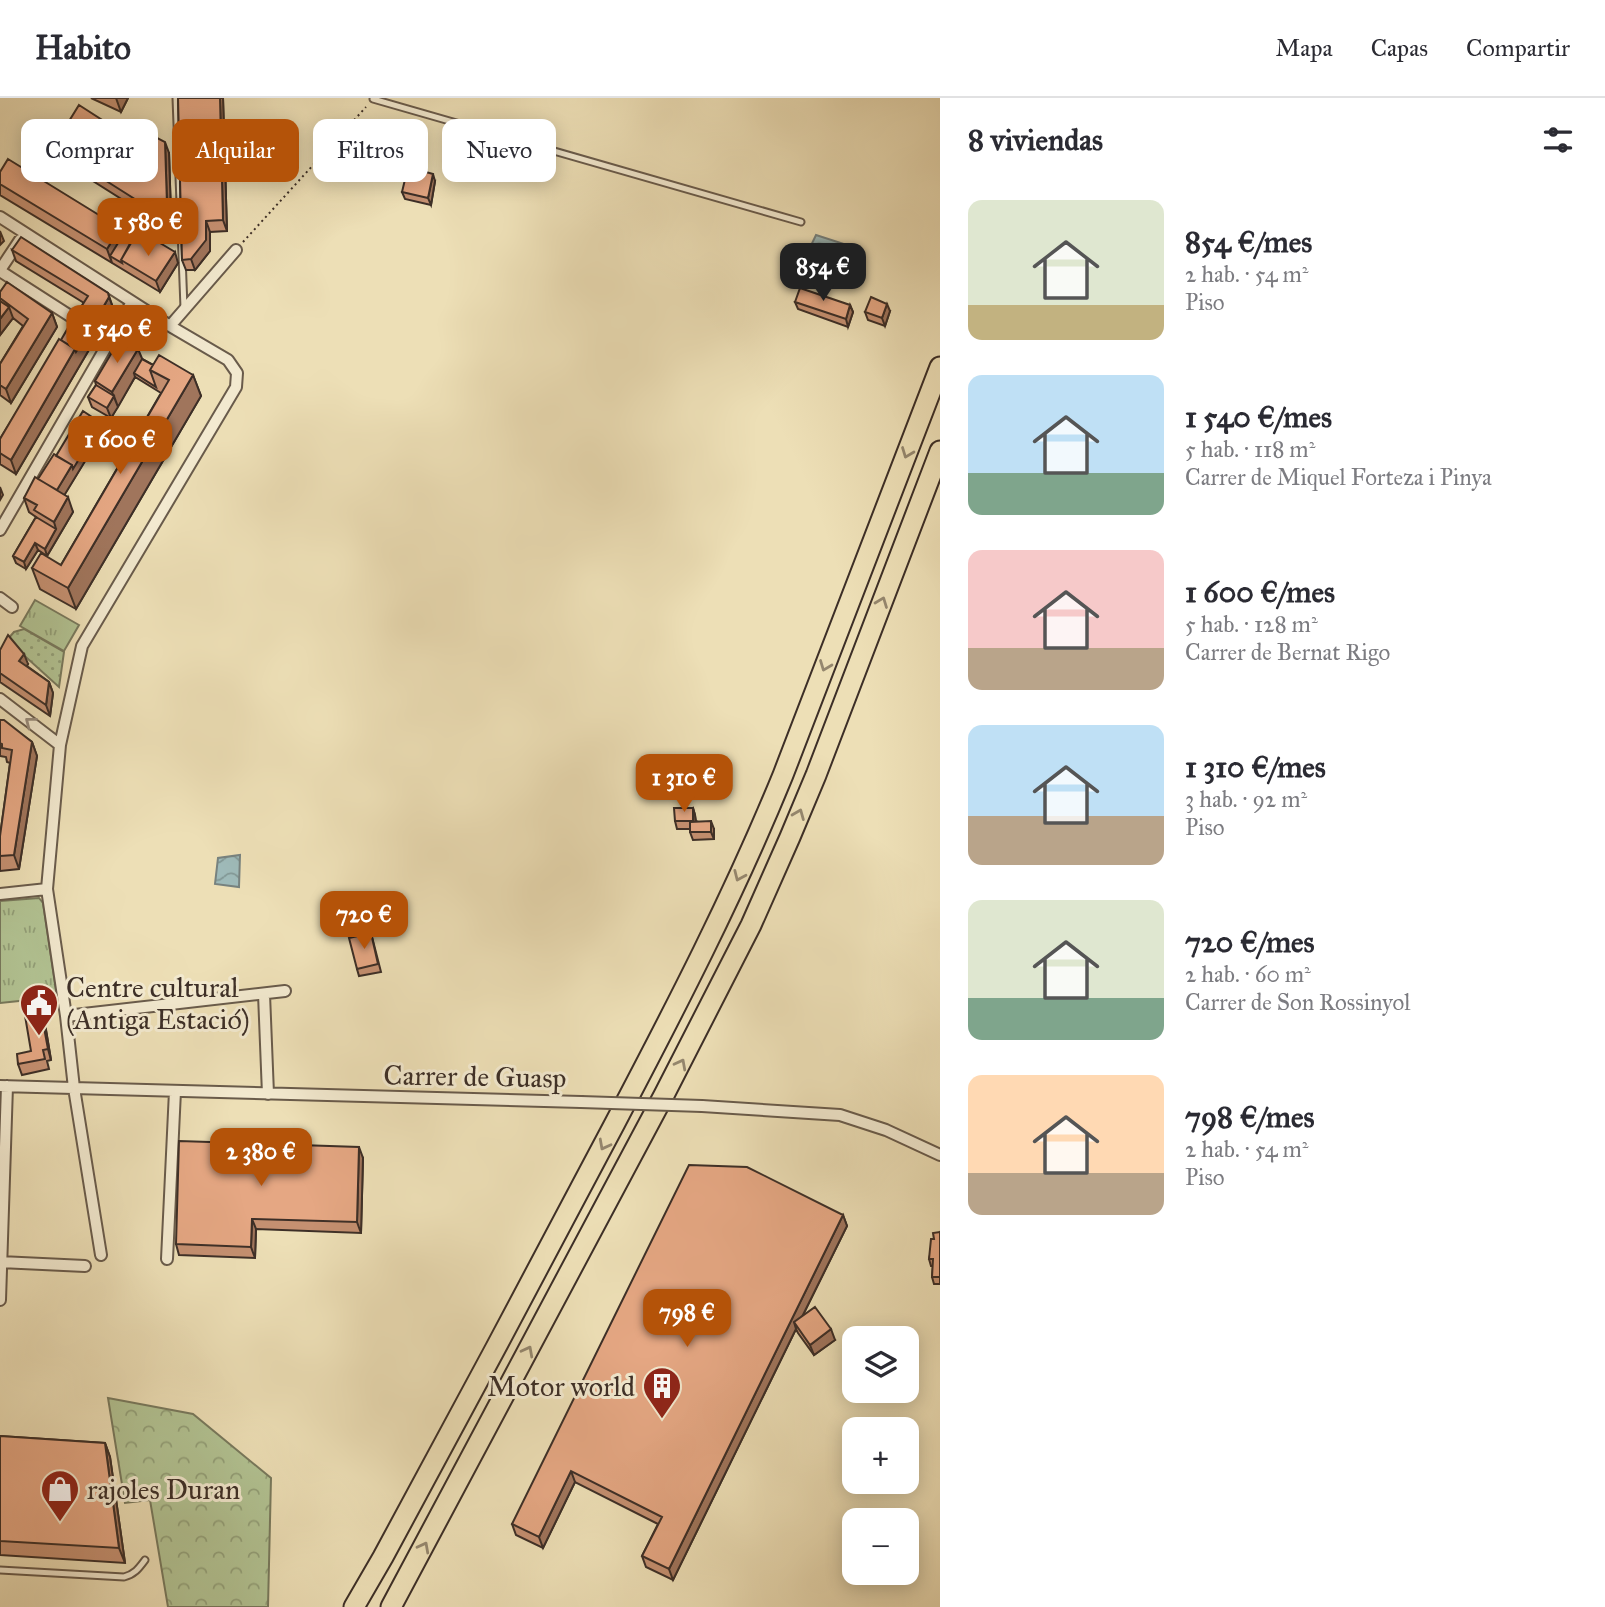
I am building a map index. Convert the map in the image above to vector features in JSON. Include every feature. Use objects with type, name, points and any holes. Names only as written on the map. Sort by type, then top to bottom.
[{"type":"highway","points":[[354,1607],[595,1161],[725,908],[787,765],[940,367]]},
{"type":"highway","points":[[391,1607],[664,1095],[746,935],[820,765],[940,451]]},
{"type":"street","points":[[0,217],[228,360],[237,373],[236,387],[82,646],[60,745],[47,889],[74,1088],[101,1255]]},
{"type":"street","points":[[25,233],[0,270],[109,341]]},
{"type":"street","points":[[170,326],[236,250]]},
{"type":"street","points":[[0,530],[132,302]]},
{"type":"street","points":[[0,598],[12,607]]},
{"type":"street","points":[[0,699],[60,745]]},
{"type":"street","points":[[0,894],[47,889]]},
{"type":"street","points":[[66,1016],[285,991]]},
{"type":"street","points":[[264,994],[268,1094]]},
{"type":"street","points":[[0,1300],[4,1086]]},
{"type":"street","name":"Carrer de Guasp","points":[[4,1086],[582,1102],[840,1115],[886,1129],[940,1155]]},
{"type":"street","points":[[167,1259],[175,1091]]},
{"type":"street","points":[[0,1262],[85,1266]]},
{"type":"lane","points":[[176,98],[184,311]]},
{"type":"lane","points":[[373,99],[802,222]]},
{"type":"lane","points":[[0,1570],[124,1577],[136,1571],[145,1560]]},
{"type":"path","points":[[236,250],[373,99]]},
{"type":"green space","points":[[35,600],[79,625],[64,651],[20,626]]},
{"type":"green space","points":[[24,629],[64,652],[59,687],[7,640],[14,632]]},
{"type":"green space","points":[[39,898],[43,903],[57,997],[0,1003],[0,901]]},
{"type":"green space","points":[[108,1398],[193,1414],[271,1478],[268,1607],[168,1607],[150,1500],[125,1503]]},
{"type":"water","points":[[816,235],[844,244],[829,267],[805,258]]},
{"type":"water","points":[[240,855],[239,887],[215,884],[218,858]]},
{"type":"building","points":[[178,98],[220,98],[221,119],[179,119]]},
{"type":"building","points":[[79,105],[101,119],[70,119]]},
{"type":"building","points":[[158,138],[165,142],[167,204],[149,208],[108,182],[158,182]]},
{"type":"building","points":[[8,159],[21,167],[21,182],[45,182],[120,228],[107,249],[0,184],[0,172]]},
{"type":"building","points":[[428,173],[433,174],[428,198],[402,192],[404,182],[428,182]]},
{"type":"building","points":[[180,182],[222,182],[223,220],[206,221],[206,240],[191,259],[182,260]]},
{"type":"building","points":[[123,235],[132,240],[121,260],[122,263],[110,256]]},
{"type":"building","points":[[21,237],[108,293],[109,297],[98,316],[81,307],[88,296],[12,250]]},
{"type":"building","points":[[134,238],[150,248],[155,240],[175,252],[156,281],[121,260]]},
{"type":"building","points":[[7,282],[52,313],[6,389],[0,385],[0,364],[28,319],[0,298],[0,292]]},
{"type":"building","points":[[800,288],[850,305],[846,319],[795,302]]},
{"type":"building","points":[[871,297],[887,304],[882,318],[865,312]]},
{"type":"building","points":[[0,301],[9,307],[0,319]]},
{"type":"building","points":[[72,321],[89,332],[76,352],[61,340]]},
{"type":"building","points":[[121,337],[138,349],[112,392],[95,381]]},
{"type":"building","points":[[59,339],[75,349],[11,460],[0,453],[0,439]]},
{"type":"building","points":[[159,355],[193,375],[68,588],[32,568],[41,553],[61,565],[169,380],[150,370]]},
{"type":"building","points":[[142,359],[153,365],[150,370],[156,387],[134,373]]},
{"type":"building","points":[[96,385],[114,396],[107,408],[88,397]]},
{"type":"building","points":[[83,411],[101,423],[73,469],[72,465],[56,456]]},
{"type":"building","points":[[54,454],[72,465],[57,490],[38,479]]},
{"type":"building","points":[[35,477],[68,497],[54,522],[34,510],[37,505],[24,498]]},
{"type":"building","points":[[36,517],[56,529],[45,549],[35,543],[24,562],[13,556]]},
{"type":"building","points":[[8,635],[24,654],[19,661],[49,682],[46,705],[0,673],[0,650]]},
{"type":"building","points":[[0,720],[4,720],[32,742],[14,855],[0,856],[0,836],[12,750],[2,748],[0,743]]},
{"type":"building","points":[[674,808],[693,808],[693,821],[675,821]]},
{"type":"building","points":[[711,821],[711,832],[690,832],[690,822]]},
{"type":"building","points":[[371,933],[378,964],[357,969],[349,938]]},
{"type":"building","points":[[39,1001],[48,1049],[43,1050],[45,1059],[18,1064],[17,1054],[31,1051],[23,1004]]},
{"type":"building","points":[[179,1141],[359,1147],[357,1222],[252,1219],[251,1247],[176,1244]]},
{"type":"building","name":"Motor world","points":[[689,1165],[747,1167],[843,1215],[669,1569],[642,1556],[662,1517],[571,1471],[539,1537],[512,1524]]},
{"type":"building","points":[[940,1232],[940,1277],[932,1277],[933,1259],[929,1259],[931,1239],[934,1239],[933,1233]]},
{"type":"building","points":[[815,1307],[831,1329],[810,1345],[794,1322]]},
{"type":"building","name":"rajoles Duran","points":[[0,1436],[105,1443],[119,1548],[0,1541]]},
{"type":"place","name":"Centre cultural (Antiga Estació)","points":[[39,1037]]},
{"type":"place","name":"Motor world","points":[[662,1420]]},
{"type":"place","name":"rajoles Duran","points":[[60,1523]]}]
